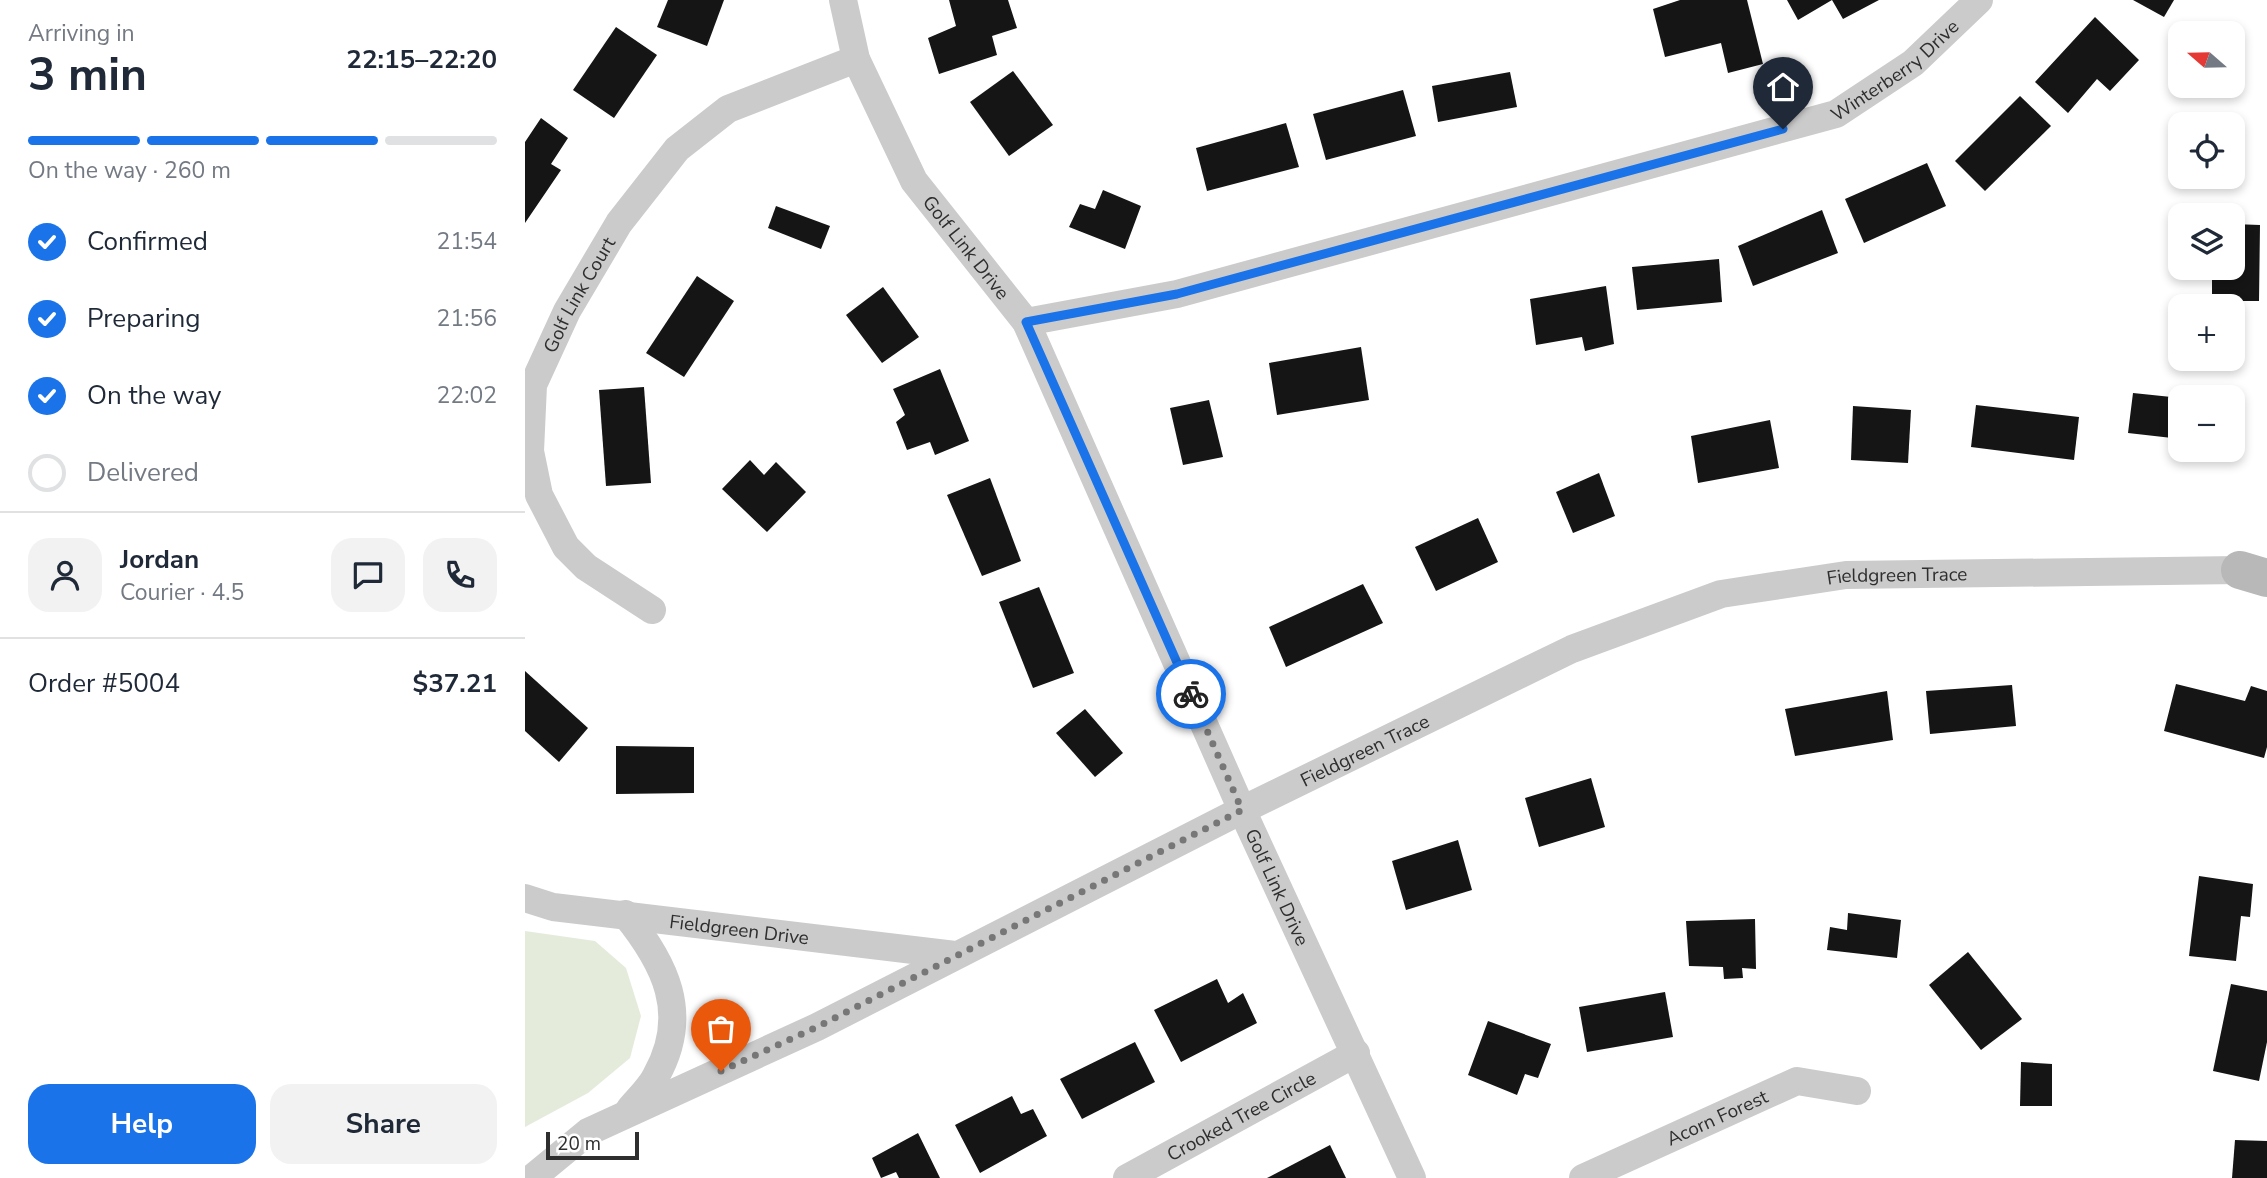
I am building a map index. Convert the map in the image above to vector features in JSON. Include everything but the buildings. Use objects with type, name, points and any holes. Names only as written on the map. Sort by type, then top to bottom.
[{"type":"street","name":"Golf Link Drive","points":[[843,0],[856,59],[914,181],[1026,322],[1242,810],[1412,1178]]},
{"type":"street","name":"Winterberry Drive","points":[[1026,322],[1177,294],[1836,114],[1913,63],[1979,0]]},
{"type":"street","name":"Golf Link Court","points":[[652,610],[586,567],[566,547],[538,495],[530,451],[533,385],[567,311],[612,234],[677,149],[728,109],[856,59]]},
{"type":"street","name":"Fieldgreen Trace","points":[[531,1178],[588,1132],[817,1027],[1242,810],[1572,649],[1721,594],[1846,575],[2258,571]]},
{"type":"street","name":"Fieldgreen Drive","points":[[525,898],[553,907],[955,955]]},
{"type":"street","points":[[625,914],[652,947],[668,980],[672,1008],[668,1049],[656,1077],[625,1115]]},
{"type":"street","name":"Crooked Tree Circle","points":[[1127,1178],[1356,1054]]},
{"type":"street","name":"Acorn Forest","points":[[1583,1178],[1797,1082],[1857,1091]]},
{"type":"green space","points":[[525,931],[595,941],[626,968],[641,1016],[630,1058],[588,1093],[525,1127]]},
{"type":"way so far","points":[[721,1071],[817,1027],[1242,810],[1191,694]]},
{"type":"route","points":[[1191,694],[1026,322],[1177,294],[1783,129]]}]
